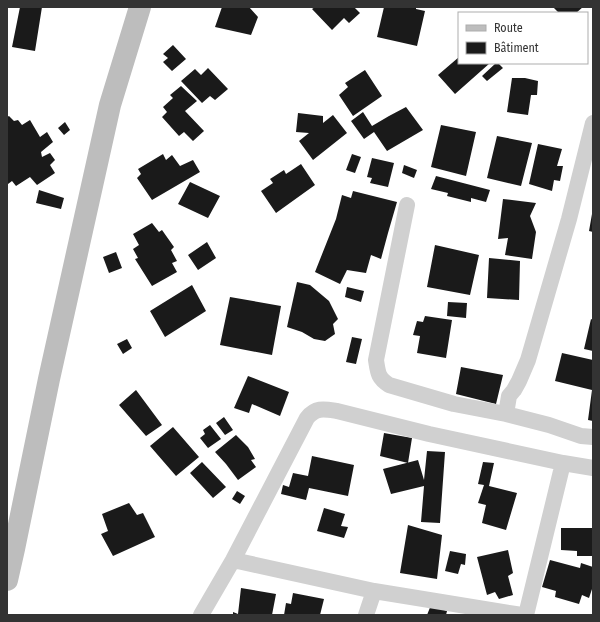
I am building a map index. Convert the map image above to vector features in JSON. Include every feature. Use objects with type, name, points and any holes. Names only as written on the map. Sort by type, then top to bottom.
[{"type":"street","points":[[7,580],[49,379],[110,105],[140,7]]},
{"type":"street","points":[[506,414],[509,396],[520,381],[528,360],[569,219],[593,123]]},
{"type":"street","points":[[408,205],[376,360],[377,371],[382,380],[389,385],[454,404],[506,414],[549,425],[581,436],[593,437]]},
{"type":"street","points":[[201,615],[233,560],[307,418],[313,411],[324,409],[337,411],[429,434],[593,468]]},
{"type":"street","points":[[526,615],[563,463]]},
{"type":"street","points":[[233,560],[374,591],[522,615]]},
{"type":"street","points":[[366,615],[374,591]]},
{"type":"building","points":[[20,7],[42,7],[35,51],[12,47]]},
{"type":"building","points":[[222,7],[249,7],[258,17],[251,35],[215,27]]},
{"type":"building","points":[[315,7],[354,7],[360,13],[349,23],[344,18],[332,30],[312,9]]},
{"type":"building","points":[[384,7],[416,7],[416,9],[425,11],[417,46],[377,37]]},
{"type":"building","points":[[553,7],[583,7],[577,12],[558,12]]},
{"type":"building","points":[[173,45],[186,59],[172,71],[163,62],[168,58],[163,54]]},
{"type":"building","points":[[458,58],[458,64],[489,64],[455,94],[438,75]]},
{"type":"building","points":[[495,64],[499,64],[503,68],[487,81],[482,76]]},
{"type":"building","points":[[208,68],[228,89],[215,100],[210,96],[202,103],[181,81],[195,69],[201,75]]},
{"type":"building","points":[[365,70],[382,96],[353,116],[339,95],[348,87],[345,83]]},
{"type":"building","points":[[512,78],[525,78],[538,81],[537,95],[531,95],[528,115],[507,112]]},
{"type":"building","points":[[181,86],[197,101],[185,111],[204,131],[193,141],[184,132],[179,136],[162,117],[167,112],[163,107],[173,98],[170,95]]},
{"type":"building","points":[[406,107],[423,130],[387,151],[374,132],[364,139],[351,121],[363,112],[372,126]]},
{"type":"building","points":[[298,113],[323,116],[323,123],[333,115],[347,133],[313,160],[299,141],[309,133],[296,132]]},
{"type":"building","points":[[9,116],[14,121],[18,120],[22,125],[30,120],[40,137],[47,132],[53,142],[41,152],[42,157],[50,153],[55,160],[50,165],[55,173],[37,185],[30,177],[16,186],[12,181],[8,184],[7,182],[7,117]]},
{"type":"building","points":[[65,122],[70,130],[64,135],[58,128]]},
{"type":"building","points":[[441,125],[476,132],[466,176],[431,167]]},
{"type":"building","points":[[497,136],[532,143],[521,186],[487,178]]},
{"type":"building","points":[[538,144],[562,149],[557,166],[563,166],[560,181],[554,180],[552,191],[529,184]]},
{"type":"building","points":[[163,154],[166,160],[172,155],[180,166],[193,160],[200,172],[152,200],[137,178],[141,174],[138,169]]},
{"type":"building","points":[[352,154],[361,157],[355,173],[346,170]]},
{"type":"building","points":[[372,158],[394,163],[388,187],[370,183],[372,178],[367,177]]},
{"type":"building","points":[[301,164],[315,185],[276,213],[261,191],[273,183],[270,179],[284,170],[286,174]]},
{"type":"building","points":[[404,165],[417,170],[414,178],[402,173]]},
{"type":"building","points":[[436,176],[490,190],[486,202],[471,198],[471,202],[447,196],[448,193],[431,189]]},
{"type":"building","points":[[190,182],[220,196],[208,218],[178,204]]},
{"type":"building","points":[[39,190],[64,198],[61,209],[36,203]]},
{"type":"building","points":[[353,191],[397,202],[381,259],[371,255],[366,273],[347,270],[340,284],[315,272],[336,219],[342,195],[351,198]]},
{"type":"building","points":[[503,199],[536,203],[530,216],[536,232],[532,259],[505,255],[508,238],[498,239]]},
{"type":"building","points":[[593,214],[593,232],[589,231]]},
{"type":"building","points":[[152,223],[159,232],[162,230],[174,247],[171,250],[177,261],[172,263],[177,272],[152,286],[135,259],[138,258],[133,249],[139,245],[133,234]]},
{"type":"building","points":[[207,242],[216,258],[198,270],[188,255]]},
{"type":"building","points":[[435,245],[479,255],[470,295],[427,287]]},
{"type":"building","points":[[116,252],[122,268],[109,273],[103,257]]},
{"type":"building","points":[[489,258],[520,261],[519,300],[487,298]]},
{"type":"building","points":[[297,282],[310,285],[329,301],[338,319],[333,324],[335,334],[325,341],[314,339],[302,332],[287,327]]},
{"type":"building","points":[[192,285],[206,311],[165,337],[150,311]]},
{"type":"building","points":[[347,287],[364,291],[361,302],[345,297]]},
{"type":"building","points":[[230,297],[281,306],[272,355],[220,345]]},
{"type":"building","points":[[448,302],[467,303],[466,318],[447,316]]},
{"type":"building","points":[[425,316],[452,320],[446,358],[417,353],[420,336],[413,335],[417,321],[423,322]]},
{"type":"building","points":[[591,319],[593,320],[593,351],[584,349]]},
{"type":"building","points":[[352,337],[362,339],[356,364],[346,362]]},
{"type":"building","points":[[127,339],[132,348],[123,354],[117,344]]},
{"type":"building","points":[[562,353],[593,360],[593,421],[588,420],[592,390],[555,381]]},
{"type":"building","points":[[461,367],[503,375],[496,404],[456,394]]},
{"type":"building","points":[[248,376],[289,392],[280,416],[252,404],[249,413],[234,408]]},
{"type":"building","points":[[136,390],[162,425],[146,436],[119,405]]},
{"type":"building","points":[[224,417],[233,430],[225,435],[216,423]]},
{"type":"building","points":[[210,425],[221,439],[208,448],[200,438],[205,434],[203,430]]},
{"type":"building","points":[[173,427],[199,457],[176,476],[150,446]]},
{"type":"building","points":[[384,433],[412,438],[408,463],[380,456]]},
{"type":"building","points":[[236,435],[248,447],[255,459],[251,460],[256,467],[238,480],[215,452]]},
{"type":"building","points":[[427,451],[445,452],[440,523],[421,522],[424,486],[391,494],[383,469],[418,460],[424,480]]},
{"type":"building","points":[[312,456],[354,465],[348,496],[309,488],[306,500],[281,494],[283,485],[289,487],[293,473],[308,476]]},
{"type":"building","points":[[202,462],[226,487],[213,498],[190,473]]},
{"type":"building","points":[[483,462],[494,463],[489,486],[517,493],[506,530],[482,523],[486,505],[478,503],[484,485],[478,484]]},
{"type":"building","points":[[237,491],[245,496],[240,504],[232,499]]},
{"type":"building","points":[[129,503],[137,515],[143,513],[155,537],[113,556],[101,534],[108,531],[102,514]]},
{"type":"building","points":[[324,508],[345,514],[341,526],[348,527],[344,538],[317,531]]},
{"type":"building","points":[[408,525],[442,535],[437,579],[400,573]]},
{"type":"building","points":[[561,528],[593,528],[593,556],[577,556],[577,551],[561,550]]},
{"type":"building","points":[[508,550],[513,573],[508,576],[513,595],[499,599],[495,592],[487,595],[477,557]]},
{"type":"building","points":[[450,551],[466,554],[465,565],[461,564],[458,574],[445,571]]},
{"type":"building","points":[[550,560],[580,568],[581,563],[593,567],[593,586],[589,598],[582,595],[579,604],[555,597],[556,591],[542,587]]},
{"type":"building","points":[[241,588],[276,594],[272,615],[233,615],[233,612],[238,614]]},
{"type":"building","points":[[293,593],[324,599],[320,615],[284,615],[286,603],[291,604]]},
{"type":"building","points":[[431,605],[447,611],[446,615],[427,615]]}]
